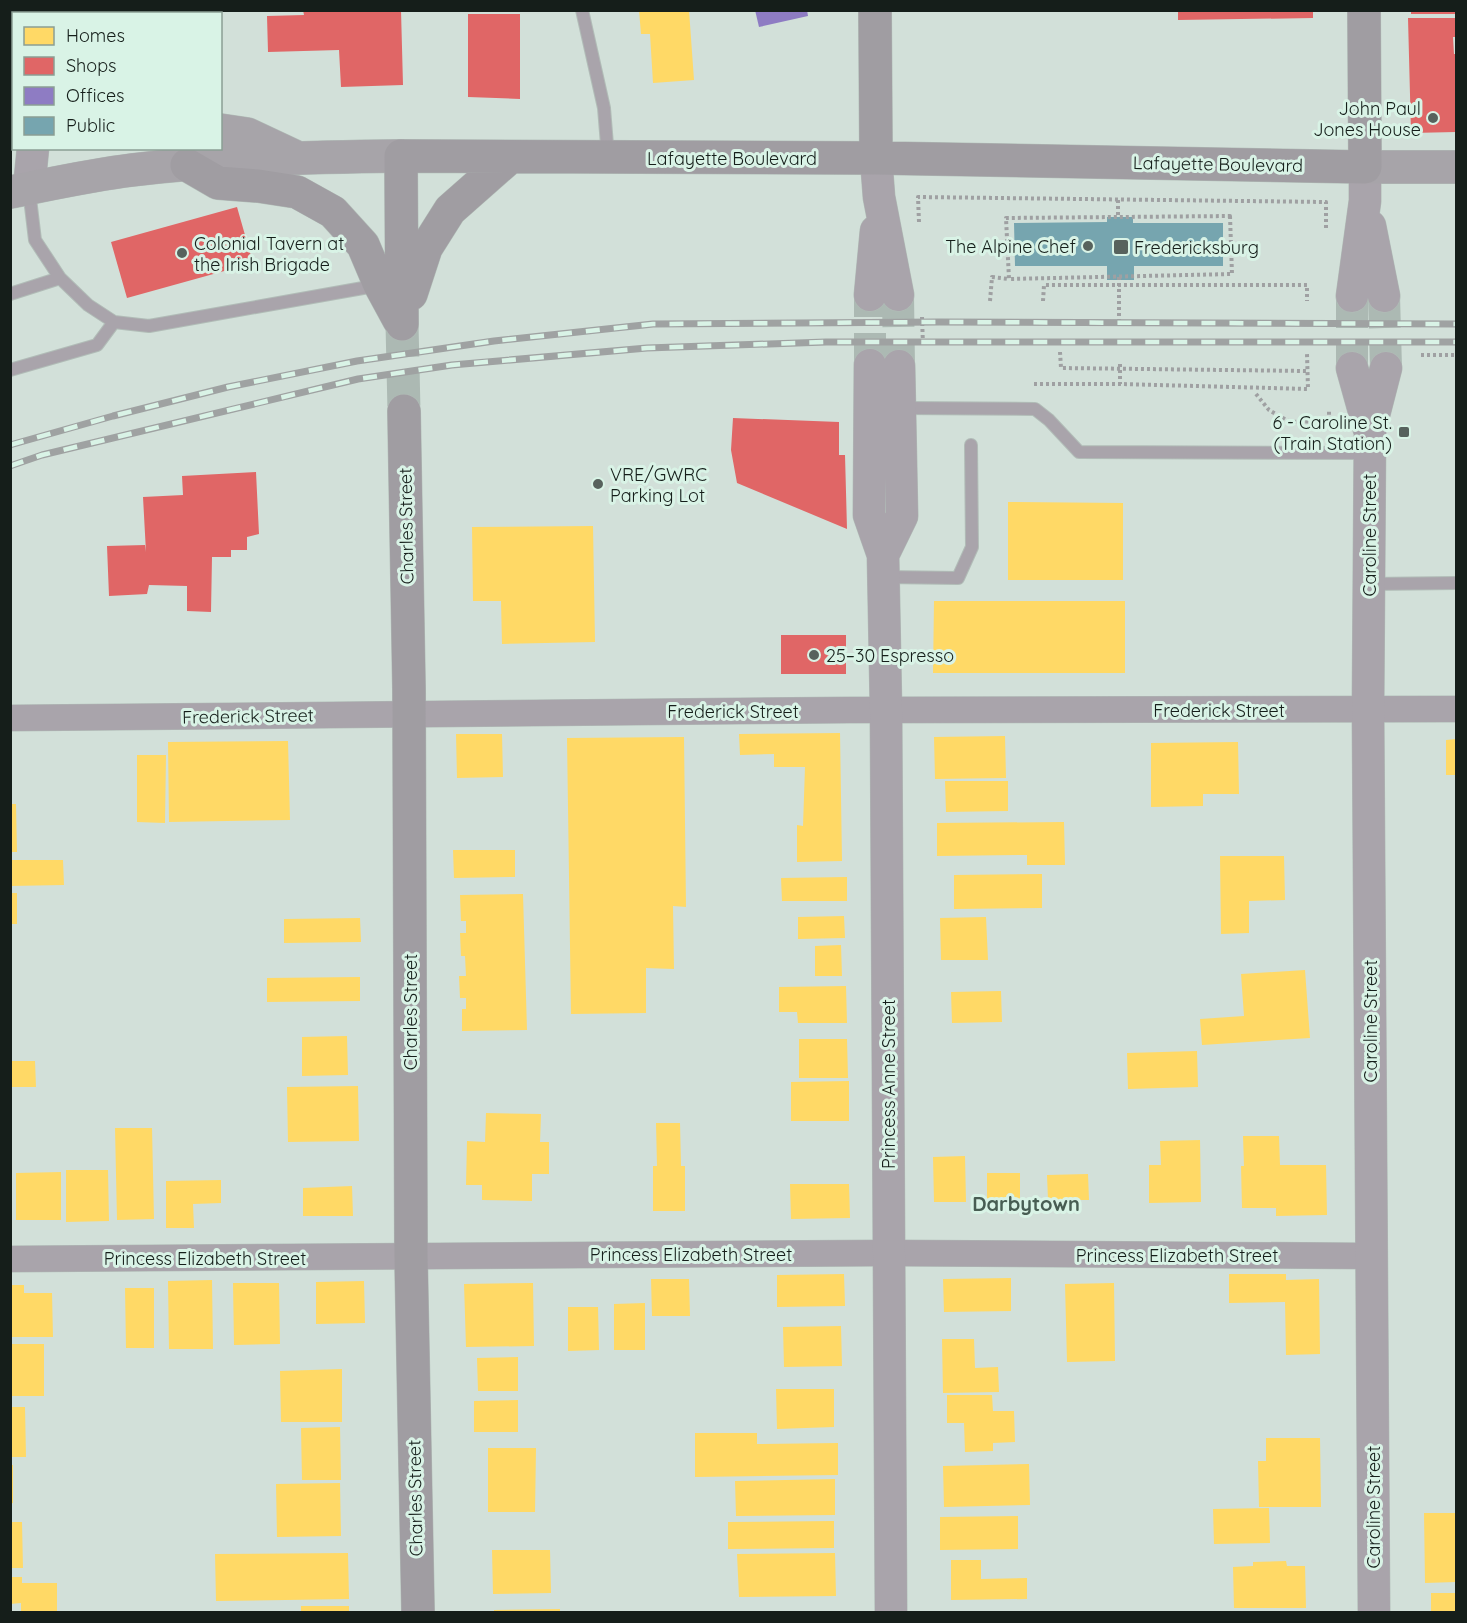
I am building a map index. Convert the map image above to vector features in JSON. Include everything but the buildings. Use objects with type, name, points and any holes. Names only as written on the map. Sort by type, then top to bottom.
[{"type":"main road","points":[[875,10],[876,158]]},
{"type":"main road","points":[[1364,10],[1365,167]]},
{"type":"main road","points":[[222,130],[247,134],[298,157]]},
{"type":"main road","points":[[401,156],[402,324]]},
{"type":"main road","name":"Lafayette Boulevard","points":[[17,182],[187,165],[298,157],[876,158],[1456,167]]},
{"type":"main road","points":[[402,324],[426,248],[431,239],[450,210],[509,158]]},
{"type":"main road","points":[[187,165],[218,183],[297,192],[333,212],[363,245],[380,285],[402,324]]},
{"type":"main road","name":"Charles Street","points":[[404,411],[411,1256],[418,1612]]},
{"type":"street","points":[[17,182],[32,150]]},
{"type":"street","points":[[876,158],[884,295]]},
{"type":"street","points":[[1352,296],[1365,201],[1365,167]]},
{"type":"street","points":[[1365,201],[1384,296]]},
{"type":"street","name":"Princess Anne Street","points":[[883,566],[902,516],[898,360]]},
{"type":"street","name":"Princess Anne Street","points":[[891,1612],[886,710],[883,566],[869,515],[898,360]]},
{"type":"street","name":"Caroline Street","points":[[1374,1612],[1368,584],[1370,442],[1386,368]]},
{"type":"street","name":"Caroline Street","points":[[1352,369],[1370,442]]},
{"type":"street","name":"Frederick Street","points":[[10,718],[886,710],[1456,709]]},
{"type":"street","name":"Princess Elizabeth Street","points":[[10,1259],[888,1253],[1371,1256]]},
{"type":"lane","points":[[582,10],[604,108],[609,158]]},
{"type":"lane","points":[[17,182],[35,240],[60,278],[88,305],[114,322],[149,326],[380,285]]},
{"type":"lane","points":[[10,294],[60,278]]},
{"type":"lane","points":[[10,370],[97,345],[114,322]]},
{"type":"lane","points":[[900,408],[1035,409],[1049,420],[1079,452],[1370,442]]},
{"type":"lane","points":[[883,566],[958,578],[972,547],[971,445]]},
{"type":"lane","points":[[1368,584],[1456,584]]},
{"type":"path","points":[[919,230],[918,197],[1326,202],[1327,237]]},
{"type":"path","points":[[1118,200],[1118,217]]},
{"type":"path","points":[[990,301],[992,277],[1009,279],[1232,274],[1230,216],[1006,218],[1009,279]]},
{"type":"path","points":[[1119,277],[1119,321]]},
{"type":"path","points":[[1043,301],[1044,285],[1307,285],[1307,301]]},
{"type":"path","points":[[898,360],[922,316]]},
{"type":"path","points":[[1060,352],[1061,368],[1120,366],[1307,371]]},
{"type":"path","points":[[1029,384],[1308,389],[1307,354]]},
{"type":"path","points":[[1421,355],[1456,355]]},
{"type":"path","points":[[1120,366],[1120,384]]},
{"type":"path","points":[[1256,393],[1269,410],[1290,422],[1329,421],[1329,400]]},
{"type":"tunnel","points":[[870,295],[870,365]]},
{"type":"tunnel","points":[[898,295],[899,366]]},
{"type":"tunnel","points":[[1352,296],[1352,368]]},
{"type":"tunnel","points":[[1384,296],[1386,368]]},
{"type":"tunnel","points":[[402,324],[404,411]]},
{"type":"railway","points":[[10,445],[228,387],[357,361],[494,341],[653,324],[939,322],[1456,324]]},
{"type":"railway","points":[[10,466],[42,455],[358,379],[452,365],[647,348],[826,342],[1456,342]]},
{"type":"place","name":"John Paul Jones House","points":[[1433,118]]},
{"type":"place","name":"The Alpine Chef","points":[[1088,246]]},
{"type":"place","name":"Fredericksburg","points":[[1121,247]]},
{"type":"place","name":"Colonial Tavern at the Irish Brigade","points":[[182,253]]},
{"type":"place","name":"6 - Caroline St. (Train Station)","points":[[1404,432]]},
{"type":"place","name":"VRE/GWRC Parking Lot","points":[[598,484]]},
{"type":"place","name":"25–30 Espresso","points":[[814,655]]},
{"type":"district","name":"Darbytown","points":[[1026,1203]]}]
